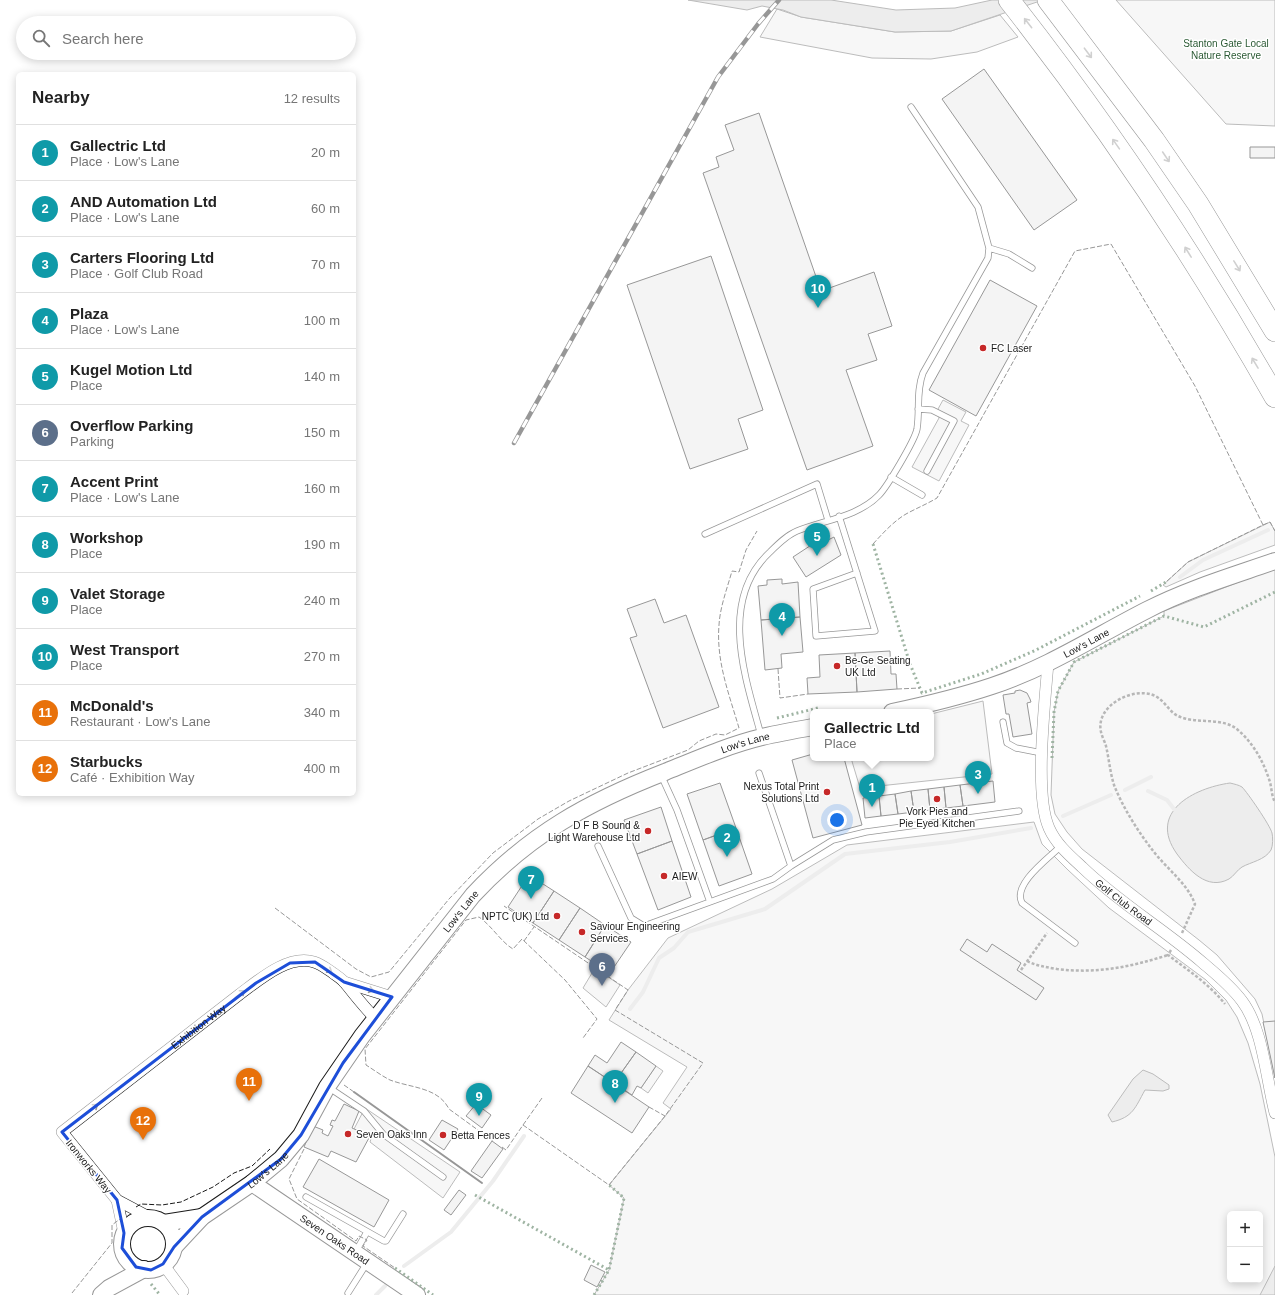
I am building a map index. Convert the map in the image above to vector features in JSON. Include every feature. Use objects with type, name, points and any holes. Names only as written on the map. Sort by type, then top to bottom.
[{"type":"highway","points":[[1009,0],[1046,47],[1130,163],[1173,227],[1275,397]]},
{"type":"highway","points":[[1048,0],[1154,140],[1193,198],[1275,331]]},
{"type":"street","name":"Low's Lane","points":[[906,709],[933,703],[992,686],[1048,663],[1149,609],[1188,592],[1275,561]]},
{"type":"street","name":"Golf Club Road","points":[[1048,663],[1042,804],[1048,827],[1061,846],[1099,883],[1178,942],[1221,978],[1241,1000],[1252,1018],[1275,1113]]},
{"type":"street","name":"Low's Lane","points":[[164,1264],[172,1254],[174,1247],[202,1217],[252,1183],[281,1159],[301,1135],[327,1087],[375,1018],[473,895],[488,878],[527,844],[564,818],[594,802],[660,773],[712,753],[761,737],[810,728]]},
{"type":"street","name":"Exhibition Way","points":[[62,1132],[240,994],[282,967],[299,961],[315,962],[325,966],[344,982],[352,994],[375,1018]]},
{"type":"street","name":"Exhibition Way","points":[[344,982],[392,997]]},
{"type":"street","name":"Ironworks Way","points":[[62,1132],[117,1200],[157,1220]]},
{"type":"street","name":"Seven Oaks Road","points":[[252,1183],[413,1294]]},
{"type":"street","name":"Ironworks Way","points":[[117,1200],[124,1233]]},
{"type":"street","name":"Low's Lane","points":[[124,1233],[134,1222],[202,1217]]},
{"type":"street","points":[[157,1220],[172,1234],[174,1247]]},
{"type":"street","points":[[124,1233],[122,1248],[124,1255],[136,1267],[144,1269],[158,1268],[164,1264],[183,1291]]},
{"type":"street","points":[[105,1291],[124,1255]]},
{"type":"street","points":[[105,1291],[144,1269]]},
{"type":"lane","points":[[761,737],[742,663],[739,637],[740,612],[745,593],[756,568],[782,541],[795,532],[860,510],[880,494],[915,437],[918,409],[918,388],[923,373],[988,258],[989,248],[978,207],[911,107]]},
{"type":"lane","points":[[989,248],[1010,254],[1032,268]]},
{"type":"lane","points":[[918,409],[932,410],[954,421],[927,471]]},
{"type":"lane","points":[[890,477],[922,495]]},
{"type":"lane","points":[[705,534],[817,484],[828,520]]},
{"type":"lane","points":[[839,516],[875,631],[816,636],[813,589],[856,573]]},
{"type":"lane","points":[[1003,722],[1006,743],[1016,748],[1043,753]]},
{"type":"lane","points":[[660,773],[677,810],[710,902]]},
{"type":"lane","points":[[759,774],[791,866]]},
{"type":"lane","points":[[598,846],[631,918],[644,926],[773,879],[833,840],[866,832],[1019,811]]},
{"type":"lane","points":[[1061,846],[1025,882],[1021,887],[1019,897],[1022,903],[1075,943]]},
{"type":"lane","points":[[327,1087],[364,1111],[383,1134],[443,1177]]},
{"type":"lane","points":[[306,1197],[384,1241],[386,1241],[403,1214]]},
{"type":"lane","points":[[348,1293],[361,1257],[367,1232]]},
{"type":"path","points":[[1027,961],[1036,966],[1098,972],[1146,962],[1168,955],[1178,942],[1195,904],[1190,892],[1154,852],[1135,826],[1115,786],[1101,731],[1101,718],[1105,711],[1113,704],[1128,696],[1143,692],[1154,695],[1166,703],[1177,716],[1230,724],[1253,745],[1269,779],[1272,798],[1275,802]]},
{"type":"path","points":[[1022,970],[1052,926]]},
{"type":"path","points":[[1168,955],[1204,982],[1225,1004]]},
{"type":"highlighted area","points":[[315,962],[344,982],[392,997],[343,1063],[301,1135],[281,1159],[202,1217],[174,1247],[163,1264],[151,1270],[136,1267],[122,1248],[124,1233],[117,1200],[62,1132],[256,983],[290,963]]},
{"type":"shaded area","points":[[688,0],[831,0],[896,10],[955,8],[992,0],[1043,0],[951,31],[895,32],[801,17],[783,10],[762,6],[747,10]]},
{"type":"shaded area","name":"Stanton Gate Local Nature Reserve","points":[[1116,0],[1275,0],[1275,126],[1226,124]]},
{"type":"shaded area","points":[[777,9],[801,17],[895,32],[951,31],[1000,15],[1018,37],[977,52],[931,59],[872,58],[760,37]]},
{"type":"shaded area","points":[[943,400],[966,412],[961,421],[969,425],[939,481],[912,467],[939,418],[938,409]]},
{"type":"shaded area","points":[[1270,522],[1275,531],[1275,545],[1200,572],[1166,587],[1163,585],[1188,562]]},
{"type":"shaded area","points":[[1275,568],[1275,1078],[1262,1014],[1255,999],[1217,955],[1082,849],[1067,832],[1055,814],[1051,795],[1054,712],[1058,691],[1074,662],[1164,616],[1164,611]]},
{"type":"shaded area","points":[[983,701],[992,774],[860,788],[852,761],[934,761],[934,713]]},
{"type":"shaded area","points":[[1230,783],[1242,787],[1249,795],[1272,833],[1272,846],[1271,850],[1265,856],[1242,867],[1229,879],[1221,882],[1206,881],[1193,872],[1177,854],[1169,839],[1168,826],[1171,814],[1179,805],[1190,797],[1202,790]]},
{"type":"shaded area","points":[[1034,822],[1042,844],[1068,870],[1109,908],[1206,980],[1226,1000],[1237,1017],[1248,1043],[1260,1084],[1275,1157],[1275,1295],[594,1295],[609,1270],[624,1198],[609,1185],[671,1109],[663,1103],[687,1067],[609,1020],[628,990],[668,938],[772,889],[847,845]]},
{"type":"shaded area","points":[[595,968],[620,985],[606,1007],[583,988]]},
{"type":"shaded area","points":[[656,1066],[663,1071],[648,1093],[641,1088]]},
{"type":"shaded area","points":[[1143,1070],[1153,1074],[1169,1085],[1169,1089],[1163,1091],[1145,1090],[1133,1111],[1125,1117],[1112,1122],[1108,1115],[1133,1079]]},
{"type":"shaded area","points":[[365,1108],[460,1172],[443,1198],[370,1142],[371,1139],[354,1129]]},
{"type":"shaded area","points":[[1275,1266],[1275,1295],[1260,1295]]},
{"type":"building","points":[[984,69],[1077,200],[1034,230],[942,99]]},
{"type":"building","points":[[759,113],[821,291],[874,272],[892,326],[868,334],[877,360],[846,370],[873,446],[807,470],[703,173],[719,167],[716,157],[734,150],[725,125]]},
{"type":"building","points":[[1250,147],[1275,147],[1275,158],[1250,158]]},
{"type":"building","points":[[711,256],[763,410],[738,419],[748,449],[690,469],[627,285]]},
{"type":"building","name":"FC Laser","points":[[990,280],[1037,306],[976,416],[929,390]]},
{"type":"building","points":[[825,536],[828,540],[834,537],[841,555],[806,577],[793,557]]},
{"type":"building","points":[[782,579],[782,584],[798,582],[800,617],[761,620],[758,586],[767,585],[767,580]]},
{"type":"building","points":[[655,599],[664,623],[686,615],[719,707],[663,728],[630,638],[637,636],[627,609]]},
{"type":"building","points":[[800,617],[803,652],[781,654],[782,668],[765,670],[761,620]]},
{"type":"building","points":[[890,651],[891,674],[896,674],[897,689],[857,692],[855,653]]},
{"type":"building","name":"Be-Ge Seating UK Ltd","points":[[855,653],[857,692],[808,694],[807,678],[820,677],[819,655]]},
{"type":"building","points":[[1020,690],[1027,693],[1031,702],[1027,703],[1032,734],[1013,737],[1009,714],[1006,714],[1003,695],[1015,693],[1015,691]]},
{"type":"building","name":"Nexus Total Print Solutions Ltd","points":[[810,755],[810,761],[845,761],[862,825],[813,838],[792,760]]},
{"type":"building","points":[[993,781],[995,802],[963,806],[960,785]]},
{"type":"building","points":[[720,783],[736,828],[703,840],[687,794]]},
{"type":"building","points":[[960,785],[963,806],[946,808],[944,787]]},
{"type":"building","name":"Vork Pies and Pie Eyed Kitchen","points":[[944,787],[946,808],[930,810],[928,789]]},
{"type":"building","points":[[928,789],[930,810],[914,812],[911,791]]},
{"type":"building","points":[[911,791],[914,812],[898,814],[895,794]]},
{"type":"building","points":[[895,794],[898,814],[881,816],[879,796]]},
{"type":"building","points":[[879,796],[881,816],[865,818],[863,798]]},
{"type":"building","name":"D F B Sound & Light Warehouse Ltd","points":[[661,807],[672,841],[637,854],[624,820]]},
{"type":"building","points":[[736,828],[752,874],[719,886],[703,840]]},
{"type":"building","name":"AIEW","points":[[672,841],[691,897],[658,910],[637,854]]},
{"type":"building","points":[[529,875],[554,891],[533,923],[508,907]]},
{"type":"building","name":"NPTC (UK) Ltd","points":[[554,891],[580,908],[559,940],[533,923]]},
{"type":"building","name":"Saviour Engineering Services","points":[[580,908],[605,925],[585,957],[559,940]]},
{"type":"building","points":[[605,925],[631,942],[610,973],[585,957]]},
{"type":"building","points":[[967,939],[987,952],[992,944],[1021,963],[1017,970],[1044,988],[1036,1000],[960,950]]},
{"type":"building","points":[[1275,1021],[1275,1078],[1263,1022]]},
{"type":"building","points":[[621,1042],[636,1052],[614,1083],[588,1066],[595,1055],[607,1063]]},
{"type":"building","points":[[636,1052],[656,1066],[641,1088],[637,1086],[632,1095],[614,1083]]},
{"type":"building","points":[[588,1066],[649,1107],[632,1133],[571,1093]]},
{"type":"building","name":"Seven Oaks Inn","points":[[344,1104],[359,1111],[352,1128],[370,1136],[356,1162],[331,1151],[328,1157],[304,1147],[313,1126],[323,1130],[322,1133],[328,1136],[333,1126],[330,1125],[332,1120],[335,1121]]},
{"type":"building","points":[[476,1104],[491,1115],[482,1128],[466,1116]]},
{"type":"building","name":"Betta Fences","points":[[442,1120],[458,1129],[444,1150],[429,1140]]},
{"type":"building","points":[[492,1141],[503,1149],[482,1178],[471,1171]]},
{"type":"building","points":[[319,1159],[389,1200],[374,1227],[303,1187]]},
{"type":"building","points":[[459,1190],[466,1195],[451,1215],[444,1210]]},
{"type":"building","points":[[591,1265],[605,1272],[597,1287],[584,1280]]},
{"type":"waterway","points":[[1180,577],[1203,560],[1268,530]]},
{"type":"waterway","points":[[1125,790],[1151,777]]},
{"type":"waterway","points":[[1148,791],[1167,800],[1174,809]]},
{"type":"waterway","points":[[1063,816],[1111,795]]},
{"type":"waterway","points":[[630,1009],[643,992],[659,958],[674,948],[688,932],[765,909],[845,854],[950,842],[1031,828]]},
{"type":"waterway","points":[[404,1266],[451,1232],[493,1181],[524,1136]]},
{"type":"waterway","points":[[376,1295],[385,1286]]},
{"type":"railway","points":[[514,443],[718,77],[758,24],[779,0]]},
{"type":"hedge","points":[[873,544],[910,664],[922,693],[981,674],[1036,650],[1140,596]]},
{"type":"hedge","points":[[1151,591],[1166,582]]},
{"type":"hedge","points":[[1052,758],[1054,712],[1058,691],[1074,662],[1164,616],[1204,627],[1275,592]]},
{"type":"hedge","points":[[814,709],[818,708]]},
{"type":"hedge","points":[[777,718],[810,710]]},
{"type":"hedge","points":[[594,1295],[609,1270],[624,1198],[609,1185]]},
{"type":"hedge","points":[[475,1195],[609,1270]]},
{"type":"hedge","points":[[395,1268],[433,1295]]},
{"type":"hedge","points":[[151,1284],[160,1295]]},
{"type":"fence","points":[[873,544],[906,514],[937,498],[1075,251],[1111,244],[1195,386],[1263,525],[1188,562],[1166,582]]},
{"type":"fence","points":[[1263,525],[1270,522],[1275,531]]},
{"type":"fence","points":[[275,908],[356,969],[371,977],[389,972],[449,899],[493,853],[538,819],[569,801],[628,773],[688,750],[699,741],[716,734],[725,735],[739,728],[727,690],[721,664],[719,652],[719,625],[722,605],[732,571],[739,572],[746,550],[757,531]]},
{"type":"fence","points":[[778,669],[780,698],[808,694]]},
{"type":"fence","points":[[897,689],[920,688]]},
{"type":"fence","points":[[502,1147],[506,1150],[523,1125],[609,1185],[665,1116],[703,1063],[615,1010],[628,990],[504,906]]},
{"type":"fence","points":[[493,1141],[449,1109],[438,1096],[423,1089],[390,1080],[366,1065],[365,1049],[466,920],[479,917],[513,949],[522,939],[565,980],[597,1019],[583,1038]]},
{"type":"fence","points":[[524,941],[534,927]]},
{"type":"fence","points":[[344,1085],[354,1092]]},
{"type":"fence","points":[[523,1125],[542,1098]]},
{"type":"fence","points":[[649,1107],[665,1116]]},
{"type":"fence","points":[[136,1207],[141,1204],[162,1205],[181,1202],[213,1187],[234,1173],[252,1166],[270,1149]]},
{"type":"fence","points":[[304,1149],[289,1179],[297,1199],[356,1241],[359,1236],[367,1240],[363,1246],[395,1268]]},
{"type":"fence","points":[[72,1293],[112,1243],[112,1225],[120,1219]]},
{"type":"wall","points":[[354,1092],[482,1183]]},
{"type":"place","name":"West Transport","points":[[818,308]]},
{"type":"place","name":"FC Laser","points":[[983,348]]},
{"type":"place","name":"Kugel Motion Ltd","points":[[817,556]]},
{"type":"place","name":"Plaza","points":[[782,636]]},
{"type":"place","name":"Be-Ge Seating UK Ltd","points":[[837,666]]},
{"type":"place","name":"Nexus Total Print Solutions Ltd","points":[[827,792]]},
{"type":"place","name":"Carters Flooring Ltd","points":[[978,794]]},
{"type":"place","name":"Vork Pies and Pie Eyed Kitchen","points":[[937,799]]},
{"type":"place","name":"Gallectric Ltd","points":[[872,807]]},
{"type":"place","name":"D F B Sound & Light Warehouse Ltd","points":[[648,831]]},
{"type":"place","name":"AND Automation Ltd","points":[[727,857]]},
{"type":"place","name":"AIEW","points":[[664,876]]},
{"type":"place","name":"Accent Print","points":[[531,899]]},
{"type":"place","name":"NPTC (UK) Ltd","points":[[557,916]]},
{"type":"place","name":"Saviour Engineering Services","points":[[582,932]]},
{"type":"place","name":"Overflow Parking","points":[[602,986]]},
{"type":"place","name":"McDonald's","points":[[249,1101]]},
{"type":"place","name":"Workshop","points":[[615,1103]]},
{"type":"place","name":"Valet Storage","points":[[479,1116]]},
{"type":"place","name":"Seven Oaks Inn","points":[[348,1134]]},
{"type":"place","name":"Betta Fences","points":[[443,1135]]},
{"type":"place","name":"Starbucks","points":[[143,1140]]}]
